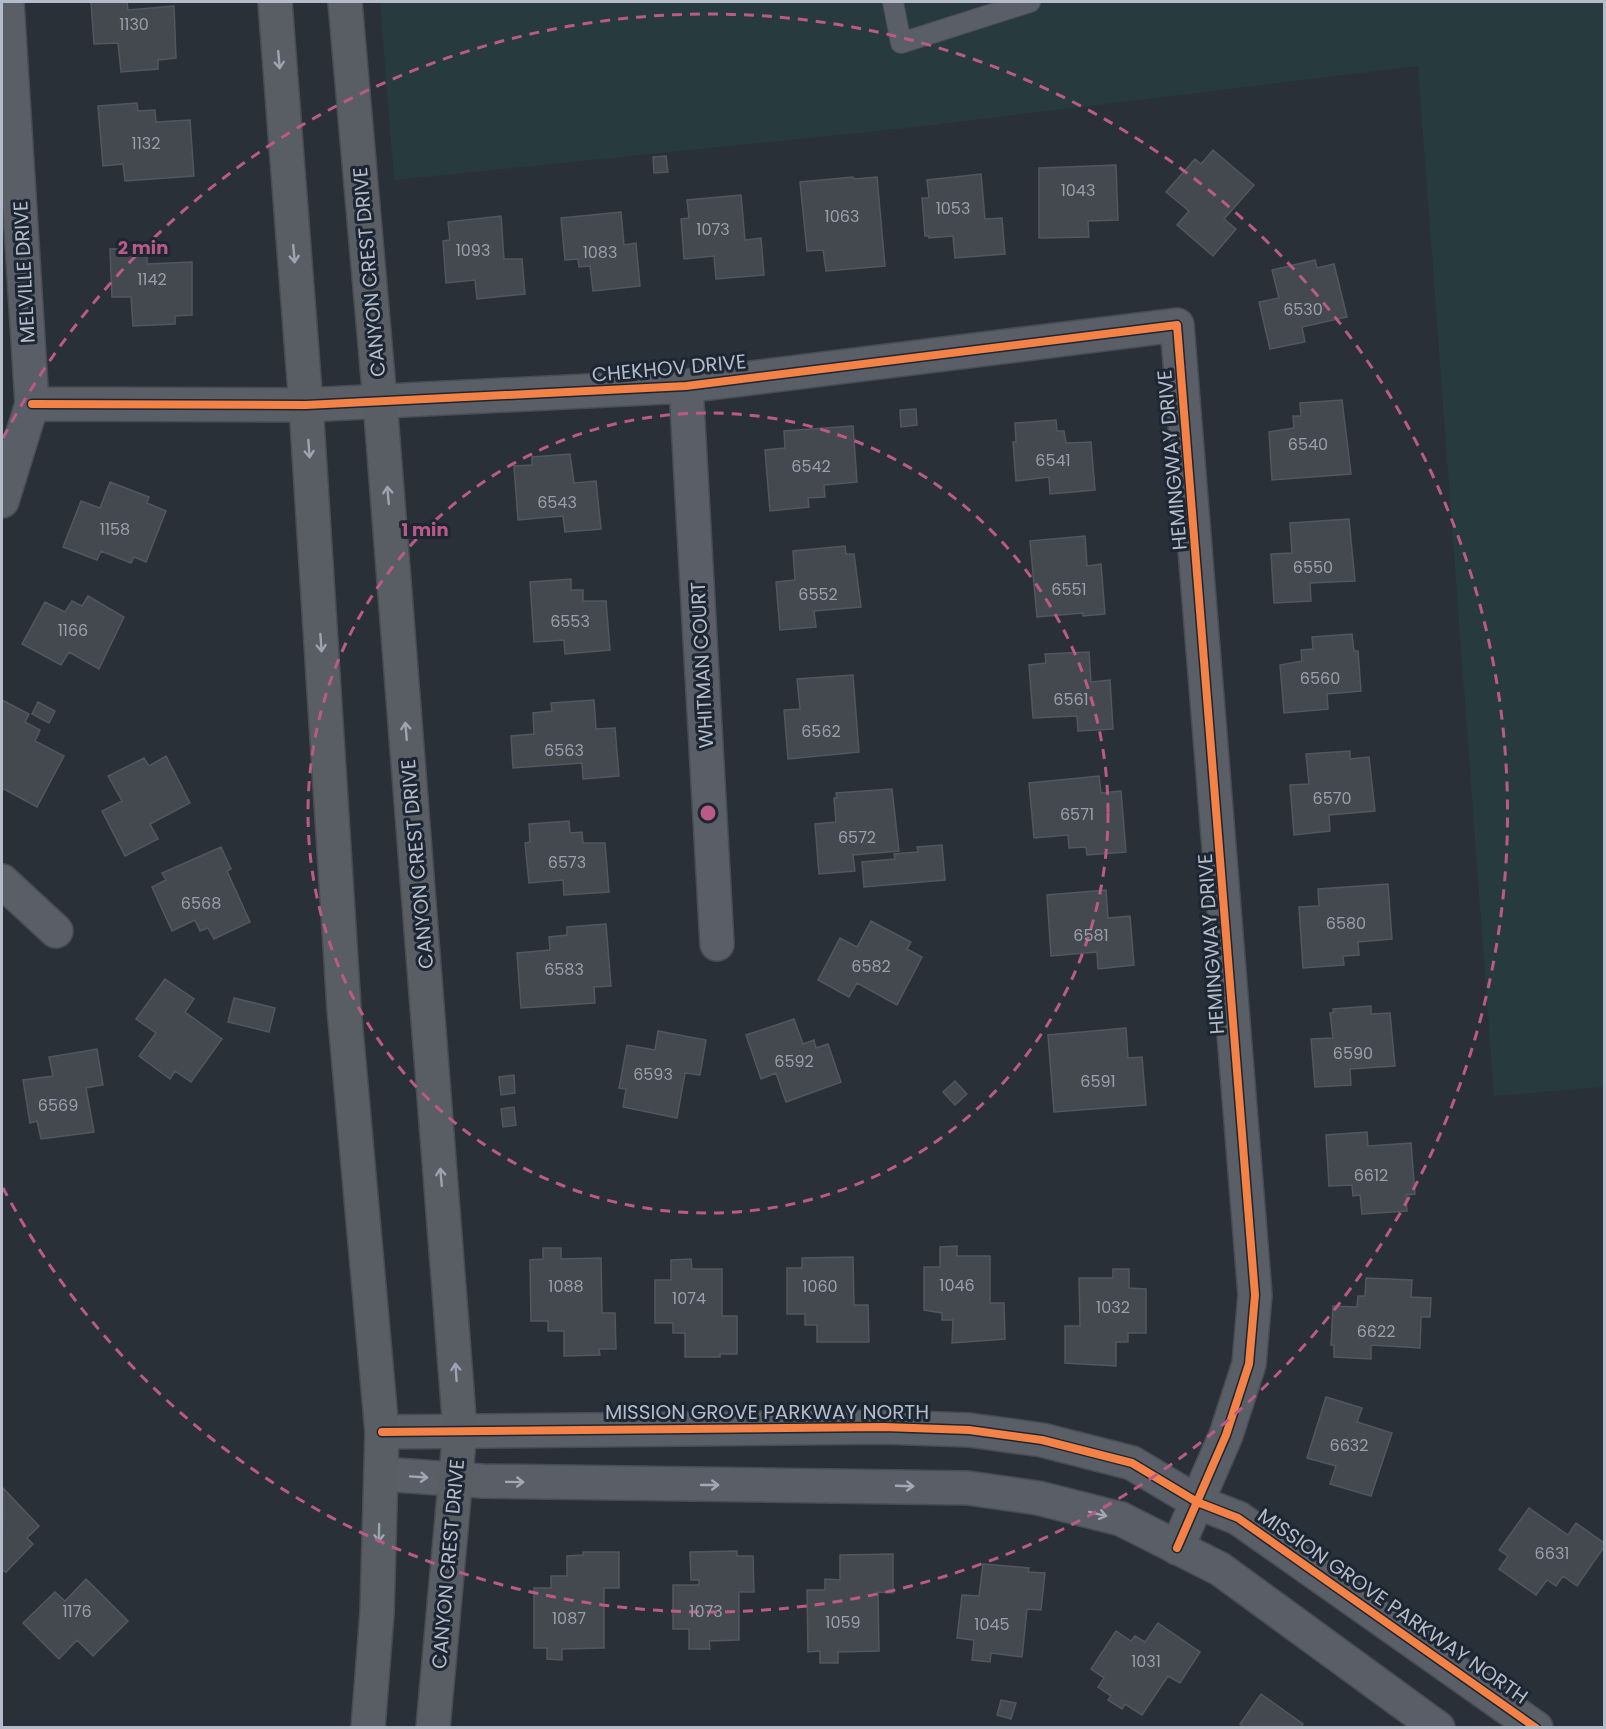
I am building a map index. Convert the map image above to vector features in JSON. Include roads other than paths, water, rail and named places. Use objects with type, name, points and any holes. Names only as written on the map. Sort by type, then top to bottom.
[{"type":"main road","points":[[274,2],[306,405],[344,1008],[382,1432],[377,1613],[368,1728]]},
{"type":"main road","name":"CANYON CREST DRIVE","points":[[345,2],[380,401],[460,1430],[457,1479],[449,1531],[433,1728]]},
{"type":"street","name":"MELVILLE DRIVE","points":[[2,501],[32,404],[6,14]]},
{"type":"street","name":"CHEKHOV DRIVE","points":[[32,404],[306,405],[686,386],[1177,325]]},
{"type":"street","name":"HEMINGWAY DRIVE","points":[[1177,325],[1255,1295],[1249,1364],[1227,1435],[1178,1548]]},
{"type":"street","name":"WHITMAN COURT","points":[[686,386],[717,944]]},
{"type":"street","points":[[2,881],[56,931]]},
{"type":"street","name":"MISSION GROVE PARKWAY NORTH","points":[[382,1432],[884,1427],[969,1430],[1042,1440],[1132,1463],[1197,1502],[1238,1518],[1536,1728]]},
{"type":"street","points":[[381,1474],[457,1479],[968,1488],[1038,1498],[1121,1520],[1220,1569],[1438,1728]]},
{"type":"lane","points":[[893,2],[901,43],[1030,2]]}]
